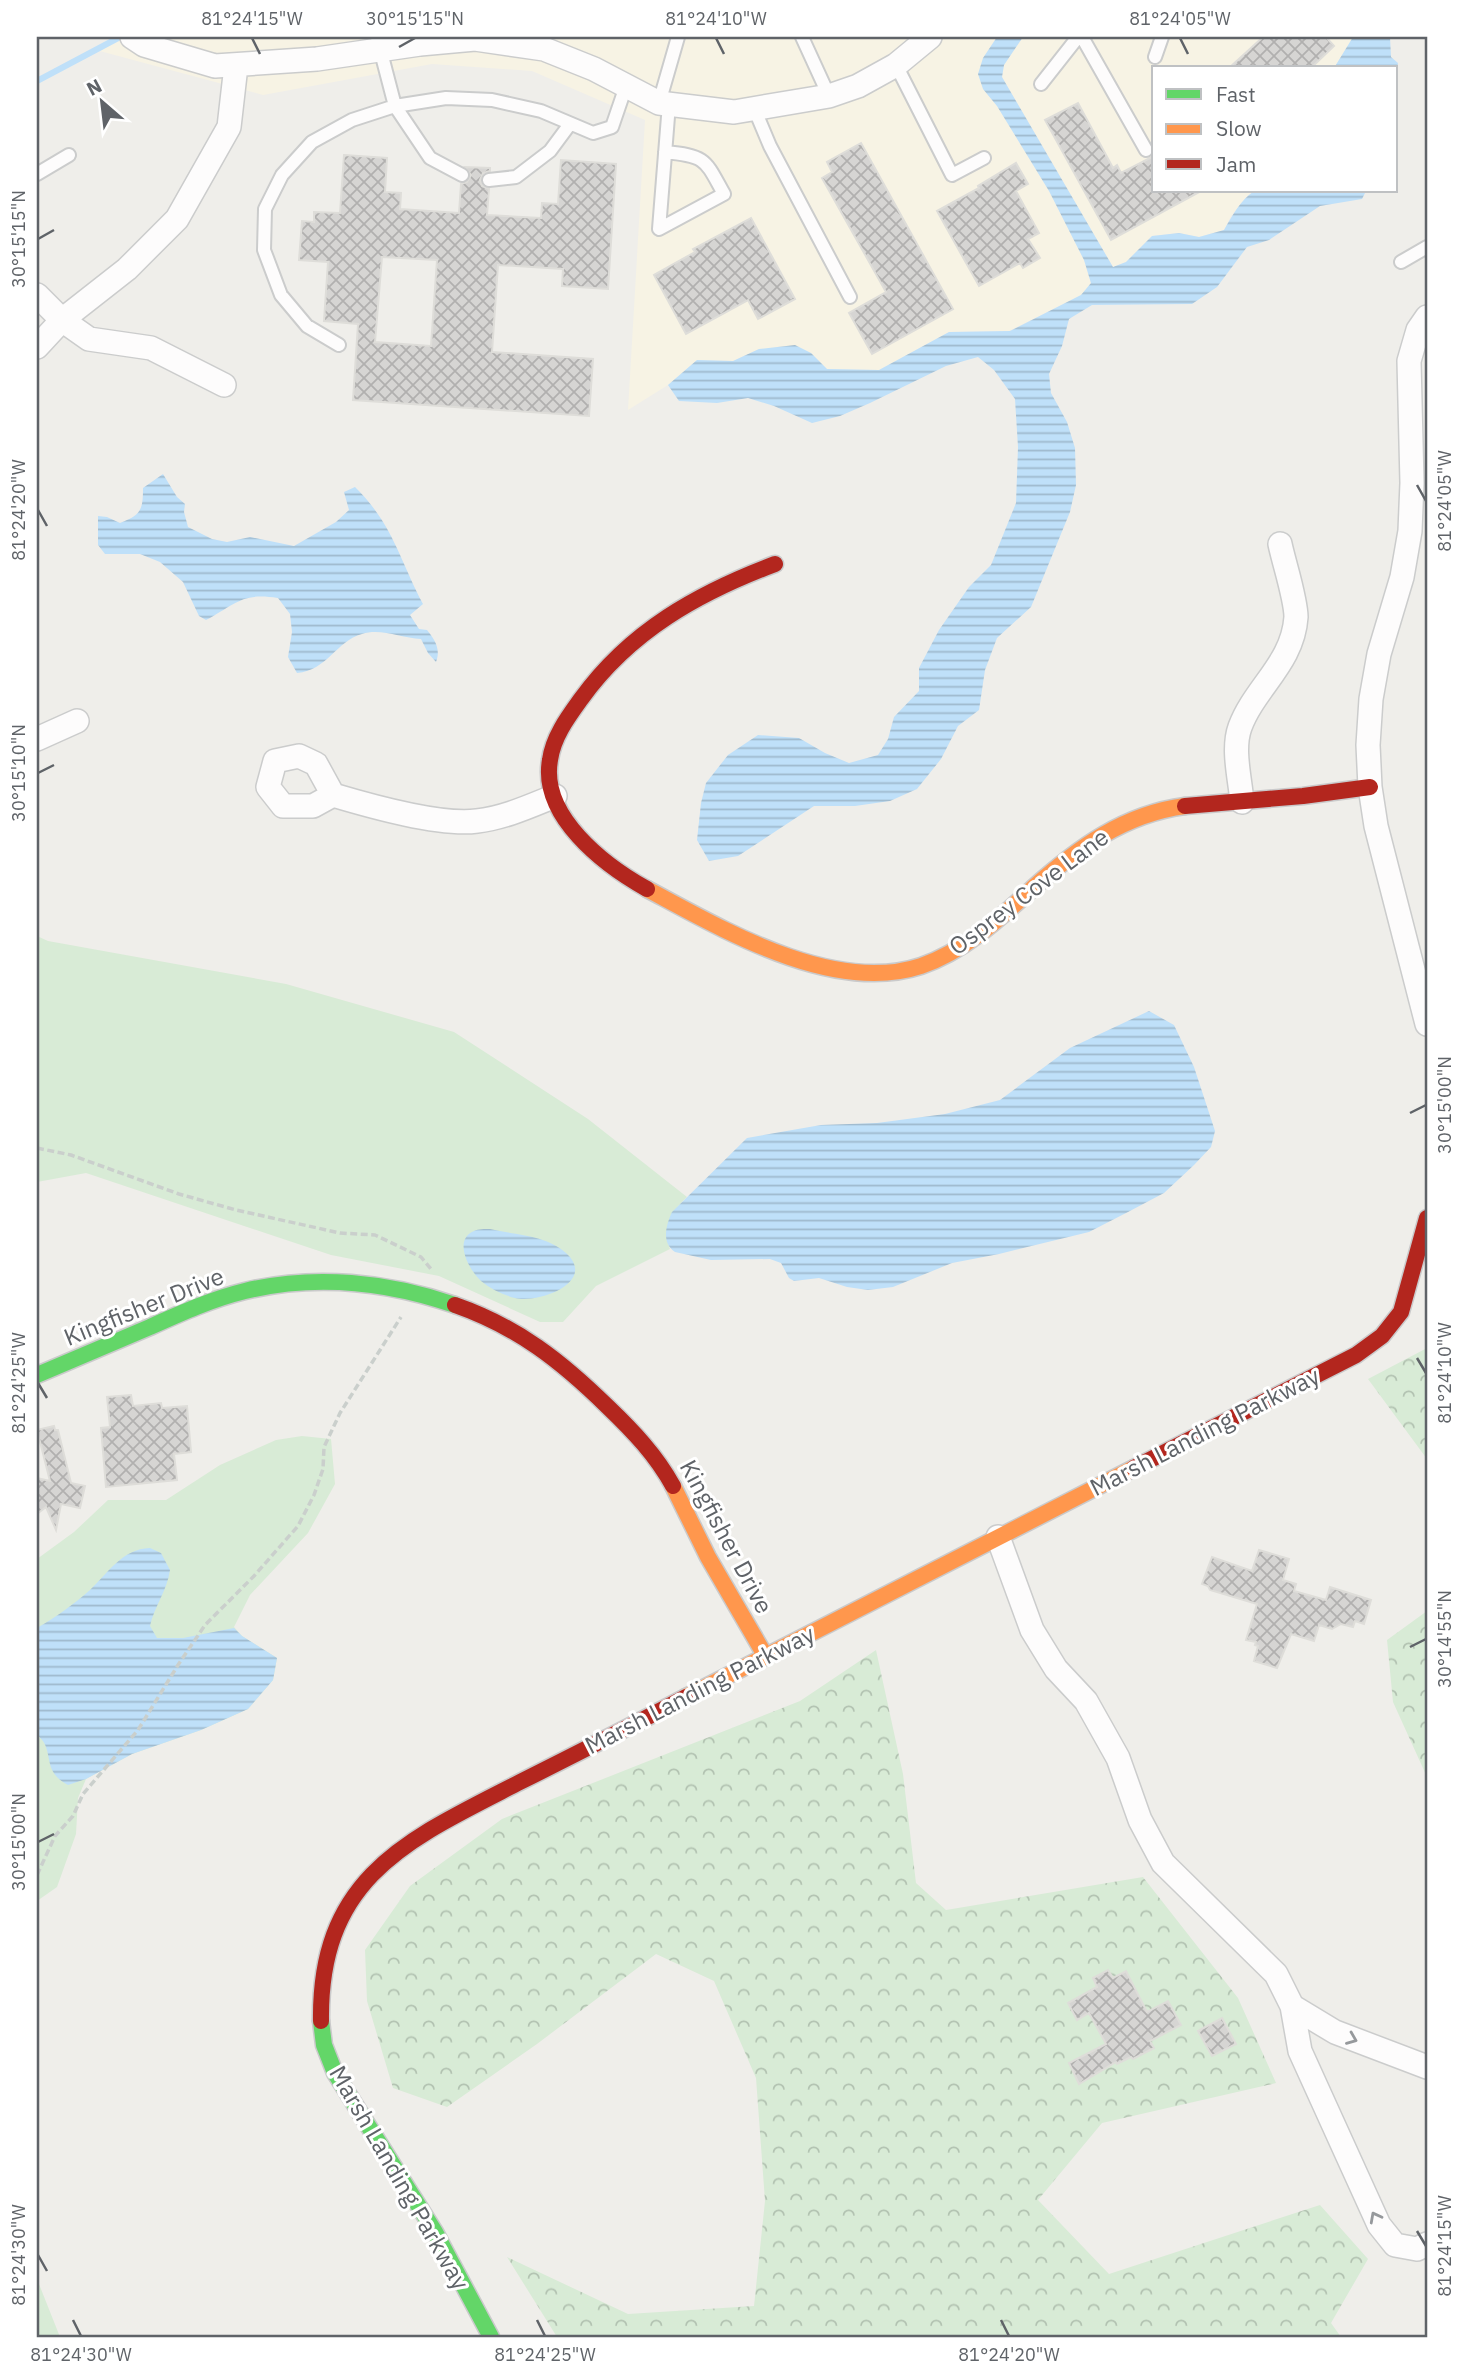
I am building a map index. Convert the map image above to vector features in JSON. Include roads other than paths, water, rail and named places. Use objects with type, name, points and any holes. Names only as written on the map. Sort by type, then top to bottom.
[{"type":"street","points":[[138,41],[215,66],[317,59],[379,43],[475,39],[526,42],[594,69],[664,104],[734,112],[828,96],[858,86],[896,65],[930,37]]},
{"type":"street","points":[[37,347],[62,320],[127,269],[177,219],[229,127],[236,66]]},
{"type":"street","points":[[37,295],[62,320],[89,339],[151,348],[224,385]]},
{"type":"street","points":[[1427,317],[1418,330],[1409,361],[1419,499],[1402,577],[1380,654],[1371,699],[1368,745],[1370,788],[1376,826],[1427,1024]]},
{"type":"street","points":[[1242,802],[1237,743],[1240,728],[1285,657],[1293,638],[1295,611],[1280,544]]},
{"type":"street","name":"Osprey Cove Lane","points":[[775,564],[738,577],[703,594],[640,636],[603,670],[566,720],[549,760],[549,777],[562,812],[599,859],[621,874],[708,921],[760,945],[833,969],[862,973],[890,972],[924,965],[965,945],[1078,849],[1111,828],[1132,819],[1174,807],[1370,788]]},
{"type":"street","points":[[37,739],[77,721]]},
{"type":"street","points":[[333,796],[365,805],[452,821],[475,821],[499,817],[555,796]]},
{"type":"street","name":"Marsh Landing Parkway","points":[[491,2337],[435,2232],[335,2074],[325,2048],[321,2027],[323,1992],[337,1931],[349,1904],[366,1879],[387,1859],[452,1817],[1356,1355],[1379,1340],[1393,1326],[1401,1312],[1427,1218]]},
{"type":"street","name":"Kingfisher Drive","points":[[37,1375],[202,1304],[247,1290],[290,1283],[335,1281],[379,1285],[417,1292],[461,1307],[538,1346],[574,1374],[625,1423],[660,1463],[700,1542],[766,1657]]},
{"type":"street","points":[[998,1537],[1032,1630],[1056,1670],[1086,1701],[1118,1758],[1139,1819],[1163,1863],[1276,1974],[1292,2006],[1300,2051],[1379,2225],[1395,2245],[1417,2249],[1427,2244]]},
{"type":"street","points":[[1292,2006],[1335,2032],[1427,2067]]},
{"type":"lane","points":[[665,152],[690,154],[705,161],[724,194],[659,229],[665,152],[664,104],[678,37]]},
{"type":"lane","points":[[802,37],[828,96]]},
{"type":"lane","points":[[1041,84],[1080,37],[1146,150]]},
{"type":"lane","points":[[1155,57],[1162,37]]},
{"type":"lane","points":[[379,43],[395,106],[430,158],[462,175]]},
{"type":"lane","points":[[896,65],[952,175],[984,158]]},
{"type":"lane","points":[[338,345],[307,326],[281,295],[264,250],[265,209],[282,175],[312,142],[352,120],[395,106],[446,98],[492,100],[541,111],[593,133],[612,127],[626,86]]},
{"type":"lane","points":[[754,108],[770,146],[850,297]]},
{"type":"lane","points":[[489,180],[516,177],[550,151],[570,124]]},
{"type":"lane","points":[[37,174],[69,155]]},
{"type":"lane","points":[[1401,262],[1427,247]]},
{"type":"water","points":[[997,37],[1023,37],[1004,65],[1002,77],[1113,267],[1126,262],[1152,236],[1179,233],[1199,237],[1224,230],[1240,204],[1253,192],[1366,192],[1362,199],[1320,206],[1269,240],[1247,247],[1217,287],[1192,304],[1092,305],[1069,319],[1062,346],[1049,374],[1051,393],[1067,422],[1075,448],[1076,485],[1070,512],[1031,607],[997,638],[985,670],[979,710],[958,726],[941,759],[917,789],[890,801],[855,806],[814,806],[738,856],[709,861],[697,840],[706,783],[728,755],[758,735],[799,738],[849,763],[878,755],[888,739],[894,717],[919,691],[919,668],[939,630],[969,587],[991,565],[1016,503],[1018,447],[1015,399],[994,370],[978,357],[946,366],[840,416],[812,423],[748,398],[717,403],[679,401],[668,385],[697,360],[733,361],[759,349],[795,345],[811,353],[827,369],[879,370],[949,332],[1010,331],[1081,295],[1091,283],[1084,260],[1049,191],[997,106],[983,89],[978,74],[983,58]]},
{"type":"water","points":[[1353,37],[1390,37],[1391,57],[1398,63],[1397,66],[1335,66]]},
{"type":"water","points":[[163,474],[177,497],[185,504],[188,527],[212,539],[227,542],[250,537],[294,546],[336,522],[349,510],[344,492],[355,487],[378,515],[395,543],[423,604],[410,615],[419,629],[427,630],[435,641],[438,653],[436,662],[421,639],[369,632],[345,643],[317,667],[297,673],[288,657],[292,632],[290,614],[278,598],[247,598],[206,620],[199,616],[183,582],[160,562],[140,554],[105,554],[98,545],[98,516],[120,523],[137,514],[141,507],[143,488]]},
{"type":"water","points":[[1149,1011],[1174,1025],[1194,1067],[1215,1131],[1211,1147],[1164,1193],[1089,1232],[952,1263],[893,1287],[868,1290],[819,1278],[794,1281],[789,1278],[781,1263],[770,1259],[711,1260],[675,1252],[668,1244],[667,1228],[672,1212],[747,1138],[821,1125],[877,1123],[945,1114],[1000,1100],[1070,1048]]},
{"type":"water","points":[[490,1229],[530,1236],[558,1247],[574,1264],[575,1273],[570,1282],[550,1294],[525,1299],[511,1297],[489,1287],[468,1263],[464,1241],[476,1230]]},
{"type":"water","points":[[150,1548],[161,1553],[170,1570],[150,1626],[157,1638],[183,1638],[234,1628],[277,1658],[273,1680],[248,1709],[201,1730],[132,1754],[86,1779],[68,1785],[54,1773],[46,1747],[37,1735],[37,1628],[84,1595],[131,1552]]},
{"type":"waterway","points":[[37,81],[120,37]]}]
